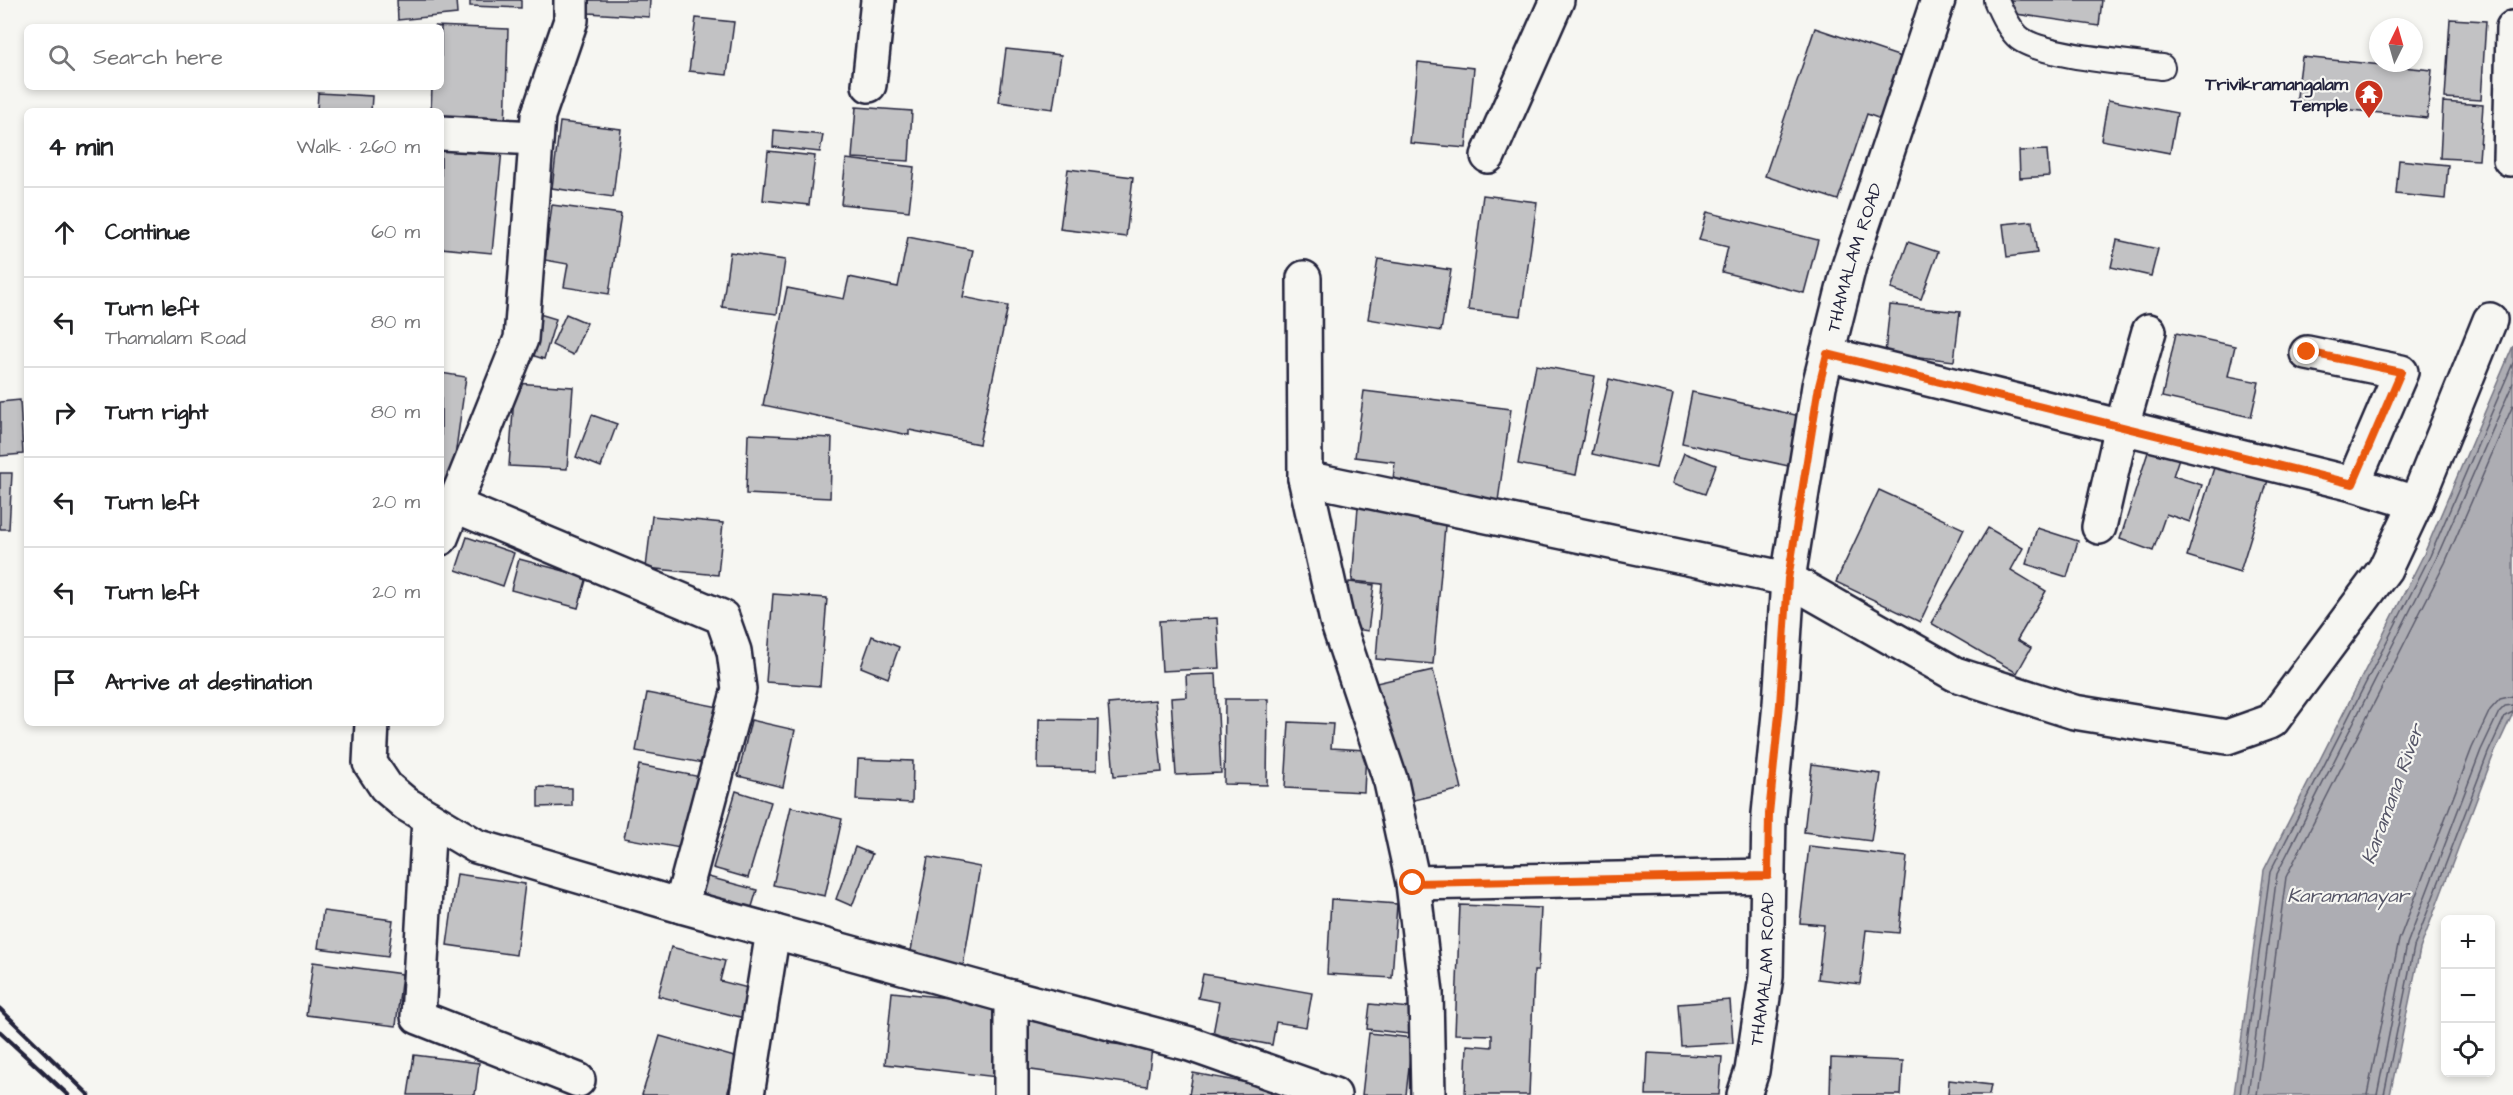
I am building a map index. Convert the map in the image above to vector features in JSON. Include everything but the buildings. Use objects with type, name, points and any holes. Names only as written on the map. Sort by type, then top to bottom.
[{"type":"street","points":[[444,531],[521,339],[538,116],[571,20],[571,0]]},
{"type":"street","points":[[869,85],[878,0]]},
{"type":"street","points":[[1488,156],[1557,0]]},
{"type":"street","name":"THAMALAM ROAD","points":[[1744,1095],[1752,1071],[1766,977],[1769,814],[1780,704],[1788,579],[1819,386],[1849,266],[1938,0]]},
{"type":"street","points":[[2510,159],[2513,28]]},
{"type":"street","points":[[444,133],[536,138]]},
{"type":"street","points":[[1304,278],[1305,478],[1337,621],[1391,782],[1413,883],[1426,993],[1428,1095]]},
{"type":"street","points":[[1305,478],[1788,579],[1955,674],[2074,712],[2227,737],[2272,721],[2385,569],[2416,502],[2490,320]]},
{"type":"street","points":[[2099,527],[2122,426],[2149,331]]},
{"type":"street","points":[[2307,352],[2401,372],[2353,484]]},
{"type":"street","points":[[1827,354],[2353,484],[2416,502]]},
{"type":"street","points":[[454,506],[722,617],[734,651],[739,689],[681,906]]},
{"type":"street","points":[[372,726],[370,763],[386,787],[406,804],[476,846],[681,906],[1190,1044],[1334,1095]]},
{"type":"street","points":[[429,818],[418,1017],[578,1080]]},
{"type":"street","points":[[1413,883],[1768,876]]},
{"type":"street","points":[[747,1095],[773,931]]},
{"type":"street","points":[[1011,997],[1011,1095]]},
{"type":"lane","points":[[1996,0],[2017,37],[2031,46],[2162,67]]},
{"type":"water","name":"Karamanayar","points":[[2513,346],[2513,713],[2493,756],[2420,949],[2390,1095],[2234,1095],[2264,870],[2424,554]]},
{"type":"railway","points":[[0,1009],[89,1095]]},
{"type":"railway","points":[[0,1032],[68,1095]]},
{"type":"place","name":"Trivikramangalam Temple","points":[[2369,120]]},
{"type":"route","points":[[1413,883],[1768,876],[1769,814],[1780,704],[1788,579],[1819,386],[1827,354],[2353,484],[2401,372],[2307,352]]},
{"type":"water label","name":"Karamana River","points":[[2392,794]]}]
